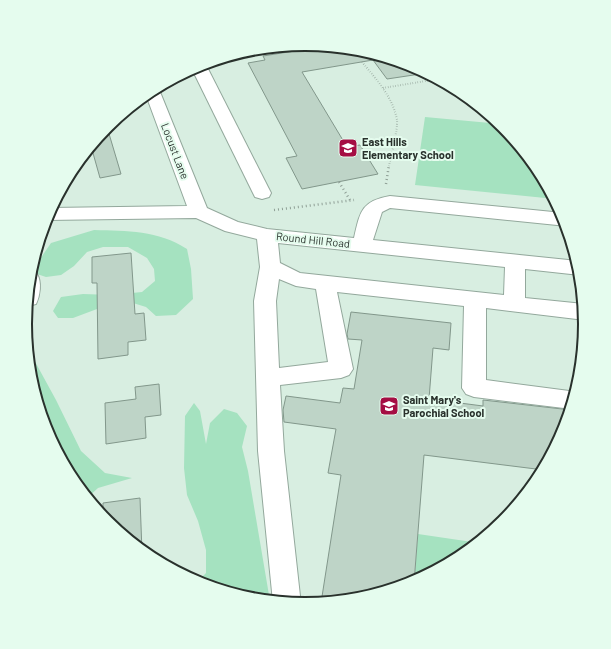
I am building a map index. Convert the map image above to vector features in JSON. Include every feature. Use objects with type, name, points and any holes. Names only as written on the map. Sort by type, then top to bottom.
[{"type":"street","points":[[201,72],[262,193]]},
{"type":"street","name":"Locust Lane","points":[[155,97],[198,212]]},
{"type":"street","points":[[362,245],[371,214],[375,207],[382,203],[390,202],[558,219]]},
{"type":"street","name":"Round Hill Road","points":[[56,214],[198,212],[232,227],[267,235],[573,267]]},
{"type":"street","points":[[267,235],[270,267],[265,302],[271,451],[286,597]]},
{"type":"street","points":[[514,304],[515,261]]},
{"type":"street","points":[[270,267],[296,279],[578,311]]},
{"type":"street","points":[[268,378],[341,369],[325,283]]},
{"type":"street","points":[[475,300],[474,388],[568,399]]},
{"type":"path","points":[[362,62],[383,88],[391,101],[397,121],[385,192]]},
{"type":"path","points":[[383,88],[429,81]]},
{"type":"path","points":[[339,182],[351,200]]},
{"type":"path","points":[[272,210],[358,199]]},
{"type":"green space","points":[[425,117],[490,123],[511,144],[522,158],[548,198],[415,185]]},
{"type":"green space","points":[[94,230],[130,231],[165,238],[187,249],[191,269],[193,299],[176,315],[156,316],[146,307],[133,303],[105,306],[73,318],[58,318],[53,311],[61,297],[83,294],[112,295],[142,292],[155,281],[154,269],[147,258],[128,247],[103,247],[87,252],[74,266],[61,275],[46,277],[37,274],[37,269],[40,260],[51,243]]},
{"type":"green space","points":[[34,360],[81,451],[105,473],[132,478],[98,488],[91,494],[78,476],[60,445],[41,395]]},
{"type":"green space","points":[[194,403],[200,411],[206,444],[210,423],[224,409],[237,413],[247,426],[242,447],[248,471],[269,596],[235,589],[202,577],[206,573],[206,550],[198,521],[187,495],[184,468],[185,416]]},
{"type":"green space","points":[[418,534],[471,542],[442,561],[415,575]]},
{"type":"building","points":[[306,51],[341,53],[376,60],[416,75],[387,79],[373,60],[302,72],[347,147],[360,145],[378,174],[302,189],[286,158],[297,156],[248,63],[265,60],[263,56]]},
{"type":"building","points":[[109,134],[121,174],[100,178],[93,153]]},
{"type":"building","points":[[131,253],[135,314],[144,313],[146,340],[128,342],[128,355],[98,359],[97,283],[92,283],[92,257]]},
{"type":"building","points":[[351,312],[451,323],[449,350],[433,348],[429,399],[483,406],[483,400],[565,409],[551,445],[537,469],[424,455],[415,575],[376,589],[341,596],[322,597],[341,475],[328,473],[336,429],[284,422],[283,410],[286,396],[340,403],[343,388],[354,389],[362,340],[348,339],[347,334]]},
{"type":"building","points":[[159,384],[161,415],[145,417],[146,438],[106,444],[105,403],[136,399],[135,387]]},
{"type":"building","points":[[140,498],[142,543],[112,518],[103,508],[103,503]]},
{"type":"place","name":"East Hills Elementary School","points":[[348,148]]},
{"type":"place","name":"Saint Mary's Parochial School","points":[[389,406]]}]
